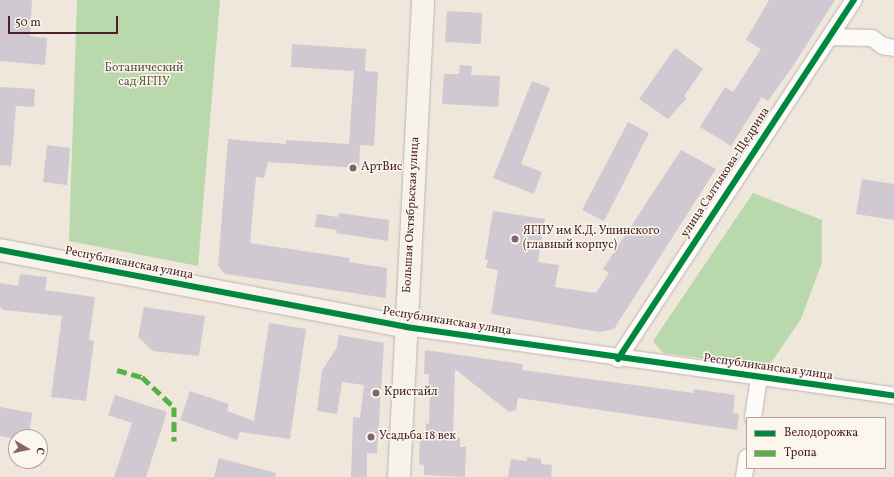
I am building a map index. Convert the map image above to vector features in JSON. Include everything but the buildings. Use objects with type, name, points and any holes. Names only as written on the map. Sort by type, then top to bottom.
[{"type":"main road","name":"Большая Октябрьская улица","points":[[399,477],[423,0]]},
{"type":"main road","name":"Республиканская улица","points":[[0,250],[406,327]]},
{"type":"street","name":"улица Салтыкова-Щедрина","points":[[618,359],[854,0]]},
{"type":"street","points":[[829,37],[872,38],[883,46],[894,48]]},
{"type":"street","name":"Республиканская улица","points":[[406,327],[618,359],[894,396]]},
{"type":"street","points":[[753,417],[759,378]]},
{"type":"street","points":[[744,477],[746,464]]},
{"type":"green space","name":"Ботанический сад ЯГПУ","points":[[77,0],[220,0],[198,266],[69,241]]},
{"type":"green space","points":[[753,193],[822,220],[822,262],[801,319],[768,367],[663,353],[653,341]]},
{"type":"marked path","points":[[117,370],[142,377],[174,407],[174,441]]},
{"type":"cycle path","points":[[618,359],[854,0]]},
{"type":"cycle path","points":[[0,250],[406,327],[894,396]]},
{"type":"place","name":"АртВис","points":[[353,168]]},
{"type":"place","name":"ЯГПУ им К.Д. Ушинского (главный корпус)","points":[[515,239]]},
{"type":"place","name":"Кристайл","points":[[376,393]]},
{"type":"place","name":"Усадьба 18 век","points":[[371,437]]}]
